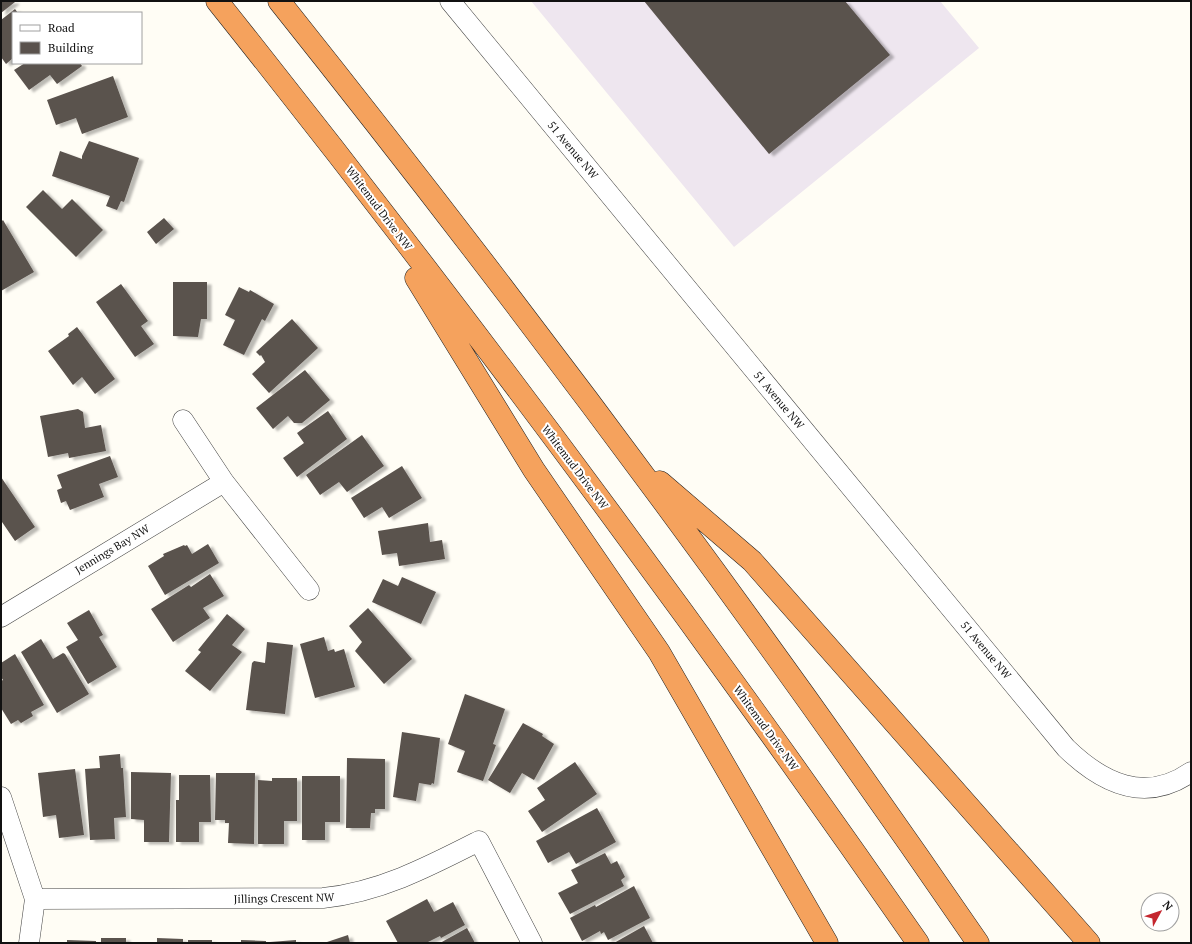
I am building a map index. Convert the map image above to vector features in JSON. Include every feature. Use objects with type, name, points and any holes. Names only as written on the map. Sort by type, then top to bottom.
[{"type":"highway","name":"Whitemud Drive NW","points":[[217,1],[346,164],[668,590],[825,809],[918,943]]},
{"type":"highway","points":[[279,1],[387,136],[631,457],[871,786],[978,943]]},
{"type":"highway","points":[[346,164],[534,470],[659,652],[827,943]]},
{"type":"highway","points":[[631,457],[752,561],[1089,943]]},
{"type":"street","name":"51 Avenue NW","points":[[450,1],[1066,748],[1082,764],[1102,777],[1121,785],[1157,788],[1173,783],[1191,772]]},
{"type":"street","points":[[183,420],[224,482],[309,590]]},
{"type":"street","name":"Jennings Bay NW","points":[[1,617],[224,482]]},
{"type":"street","points":[[1,797],[35,899],[29,943]]},
{"type":"street","name":"Jillings Crescent NW","points":[[35,899],[315,898],[341,896],[375,888],[399,880],[478,841],[532,943]]},
{"type":"shaded area","points":[[531,1],[940,1],[979,48],[734,247]]},
{"type":"building","points":[[1,1],[14,1],[15,2],[1,13]]},
{"type":"building","points":[[644,1],[845,1],[890,55],[769,154]]},
{"type":"building","points":[[15,9],[17,12],[12,12],[12,59],[6,64],[1,57],[1,20]]},
{"type":"building","points":[[23,64],[81,64],[82,66],[57,84],[50,75],[29,90],[14,70]]},
{"type":"building","points":[[113,76],[128,117],[82,134],[76,118],[56,125],[47,100]]},
{"type":"building","points":[[89,141],[139,158],[124,202],[121,201],[117,210],[106,206],[110,196],[52,176],[60,151],[82,159]]},
{"type":"building","points":[[43,190],[62,209],[72,199],[103,230],[76,257],[26,207]]},
{"type":"building","points":[[164,218],[174,229],[156,244],[147,232]]},
{"type":"building","points":[[3,220],[34,272],[1,291],[1,222]]},
{"type":"building","points":[[173,282],[207,282],[207,319],[201,319],[198,337],[173,336]]},
{"type":"building","points":[[121,284],[148,321],[141,326],[154,344],[135,357],[96,302]]},
{"type":"building","points":[[239,287],[249,292],[250,290],[274,304],[265,321],[262,319],[244,355],[223,345],[235,320],[225,315]]},
{"type":"building","points":[[292,319],[318,348],[269,393],[252,374],[265,362],[261,355],[260,356],[256,352]]},
{"type":"building","points":[[77,327],[115,379],[95,394],[82,377],[73,385],[48,351],[69,336],[68,334]]},
{"type":"building","points":[[305,370],[330,400],[302,423],[294,423],[288,416],[273,429],[256,408]]},
{"type":"building","points":[[78,409],[83,412],[85,428],[101,425],[106,451],[69,458],[68,453],[48,457],[40,416]]},
{"type":"building","points":[[328,411],[347,439],[297,477],[283,458],[304,443],[297,433]]},
{"type":"building","points":[[362,435],[384,466],[347,492],[339,482],[320,495],[306,475]]},
{"type":"building","points":[[110,456],[118,477],[99,484],[104,497],[70,510],[66,501],[61,503],[57,490],[62,488],[57,475]]},
{"type":"building","points":[[402,466],[422,498],[389,518],[382,507],[364,518],[351,498]]},
{"type":"building","points":[[1,477],[35,527],[15,541],[2,522],[1,525]]},
{"type":"building","points":[[428,523],[430,542],[442,540],[445,559],[399,566],[397,553],[382,555],[378,531]]},
{"type":"building","points":[[208,544],[219,563],[165,595],[148,566],[164,556],[163,554],[184,545],[187,545],[192,554]]},
{"type":"building","points":[[210,574],[224,596],[203,608],[210,618],[173,642],[151,609],[189,585],[191,587]]},
{"type":"building","points":[[402,577],[436,592],[421,624],[372,602],[383,579],[398,586]]},
{"type":"building","points":[[368,608],[412,659],[384,684],[355,651],[362,642],[349,626]]},
{"type":"building","points":[[89,610],[103,635],[99,637],[117,667],[88,684],[66,647],[78,640],[67,623]]},
{"type":"building","points":[[227,614],[245,629],[232,645],[242,652],[210,691],[185,671],[201,652],[198,650]]},
{"type":"building","points":[[324,637],[328,651],[334,649],[335,652],[344,649],[355,687],[315,698],[300,644]]},
{"type":"building","points":[[41,639],[53,659],[63,653],[65,654],[89,694],[57,713],[21,652]]},
{"type":"building","points":[[267,642],[293,645],[285,714],[246,710],[252,663],[254,661],[265,663]]},
{"type":"building","points":[[15,654],[44,705],[31,712],[33,716],[21,723],[18,720],[11,724],[1,708],[1,681],[3,680],[1,677],[1,663]]},
{"type":"building","points":[[465,694],[505,709],[493,744],[496,745],[483,781],[457,772],[465,751],[448,744]]},
{"type":"building","points":[[523,723],[543,734],[542,736],[554,744],[534,780],[522,773],[510,793],[488,780]]},
{"type":"building","points":[[402,732],[440,738],[434,784],[419,783],[416,801],[393,797]]},
{"type":"building","points":[[120,754],[121,768],[123,768],[126,817],[114,818],[115,839],[90,840],[85,769],[100,768],[99,756]]},
{"type":"building","points":[[347,758],[385,759],[385,809],[375,809],[375,813],[371,813],[370,828],[346,828]]},
{"type":"building","points":[[575,762],[597,794],[542,832],[528,811],[545,800],[537,788]]},
{"type":"building","points":[[75,769],[84,835],[59,838],[56,815],[43,817],[38,773]]},
{"type":"building","points":[[131,772],[171,773],[169,842],[144,842],[144,820],[131,819]]},
{"type":"building","points":[[216,773],[255,773],[254,844],[228,843],[229,823],[225,823],[225,820],[215,820]]},
{"type":"building","points":[[179,775],[210,775],[211,822],[199,822],[199,842],[176,842],[176,800],[179,800]]},
{"type":"building","points":[[302,776],[340,776],[340,822],[325,822],[325,840],[302,840]]},
{"type":"building","points":[[272,778],[297,778],[297,821],[284,821],[284,844],[258,844],[258,780],[272,781]]},
{"type":"building","points":[[597,808],[616,842],[576,864],[569,852],[548,863],[536,841]]},
{"type":"building","points":[[605,853],[611,864],[617,861],[625,877],[621,880],[624,886],[570,914],[558,893],[578,883],[571,870]]},
{"type":"building","points":[[634,886],[650,918],[608,940],[604,932],[601,934],[600,931],[582,941],[570,918],[595,905],[596,907]]},
{"type":"building","points":[[427,899],[434,912],[453,902],[465,925],[441,938],[440,936],[426,943],[398,943],[386,921]]},
{"type":"building","points":[[644,926],[653,943],[614,943]]},
{"type":"building","points":[[467,928],[475,943],[440,943]]},
{"type":"building","points":[[348,935],[350,943],[324,943]]},
{"type":"building","points":[[101,938],[126,938],[126,943],[101,943]]},
{"type":"building","points":[[157,938],[183,939],[183,943],[157,943]]},
{"type":"building","points":[[67,940],[96,941],[96,943],[67,943]]},
{"type":"building","points":[[188,940],[212,940],[212,943],[188,943]]},
{"type":"building","points":[[241,940],[266,941],[266,943],[241,943]]},
{"type":"building","points":[[296,940],[296,943],[270,943],[270,942]]}]
